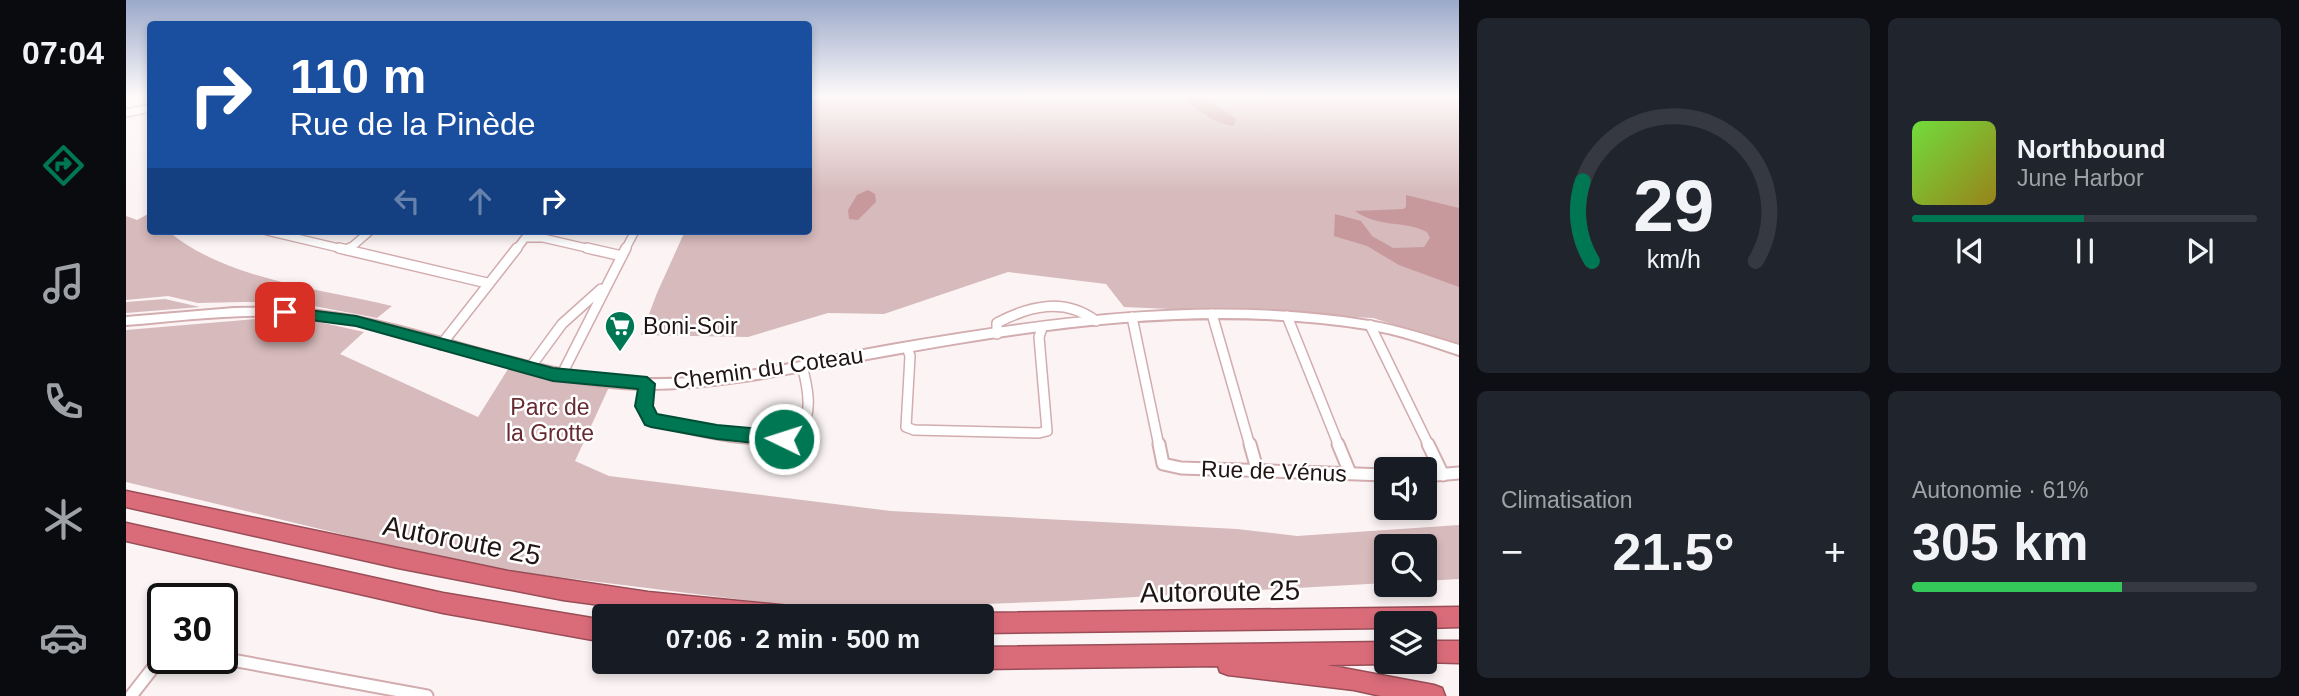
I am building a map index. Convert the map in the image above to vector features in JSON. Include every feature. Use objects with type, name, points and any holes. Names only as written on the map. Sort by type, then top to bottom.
[{"type":"highway","name":"Autoroute 25","points":[[126,499],[404,560],[540,586],[667,604]]},
{"type":"highway","points":[[126,532],[443,603],[592,629]]},
{"type":"highway","name":"Autoroute 25","points":[[994,623],[1459,617]]},
{"type":"highway","points":[[1437,652],[1459,652]]},
{"type":"highway","points":[[994,658],[1374,653]]},
{"type":"highway","points":[[1156,656],[1354,679],[1434,696]]},
{"type":"street","points":[[284,235],[487,283]]},
{"type":"street","points":[[348,250],[365,235]]},
{"type":"street","points":[[561,376],[633,235]]},
{"type":"street","points":[[440,345],[518,244],[530,236],[622,256]]},
{"type":"street","points":[[529,369],[562,324],[587,304],[609,280]]},
{"type":"street","name":"Chemin du Coteau","points":[[997,334],[997,323],[1024,310],[1059,307],[1084,312],[1096,321]]},
{"type":"street","name":"Chemin du Coteau","points":[[126,321],[247,312],[308,313],[356,321],[561,376],[647,384],[803,366],[907,347],[1132,317],[1212,314],[1287,316],[1370,325],[1459,350]]},
{"type":"street","points":[[1212,314],[1257,469]]},
{"type":"street","points":[[1287,316],[1350,473]]},
{"type":"street","name":"Rue de Vénus","points":[[1132,317],[1163,464],[1181,468],[1374,474]]},
{"type":"street","points":[[1370,325],[1443,475]]},
{"type":"street","points":[[907,347],[910,356],[906,427],[914,430],[1040,433],[1047,431],[1039,338],[1042,328]]},
{"type":"street","points":[[647,384],[644,406],[651,420],[723,433],[784,439],[800,429],[807,411],[803,366]]},
{"type":"street","points":[[1437,476],[1459,473]]},
{"type":"street","points":[[238,661],[426,696]]},
{"type":"street","points":[[131,696],[148,674]]},
{"type":"green space","points":[[812,128],[1459,128],[1459,345],[1373,318],[1124,307],[1106,284],[1008,272],[884,314],[828,313],[748,337],[641,335],[683,235],[812,235]]},
{"type":"green space","points":[[147,215],[147,235],[174,235],[217,261],[245,271],[392,306],[377,318],[287,301],[198,303],[168,296],[126,300],[126,216],[137,220]]},
{"type":"green space","points":[[165,299],[200,307],[126,313],[126,302]]},
{"type":"green space","name":"Parc de la Grotte","points":[[292,316],[364,332],[340,354],[478,417],[508,369],[557,381],[609,387],[575,461],[609,476],[891,511],[1237,529],[1297,536],[1459,525],[1459,579],[1437,580],[1437,534],[1374,534],[1374,584],[984,604],[776,604],[477,567],[126,482],[126,330]]},
{"type":"shaded area","points":[[868,190],[875,194],[876,202],[858,220],[849,219],[848,210],[857,195]]},
{"type":"shaded area","points":[[1406,195],[1459,208],[1459,287],[1399,265],[1367,246],[1334,236],[1335,214],[1361,221],[1372,236],[1393,248],[1424,247],[1430,238],[1427,232],[1373,220],[1355,211],[1403,209],[1406,207]]},
{"type":"place","name":"Boni-Soir","points":[[620,353]]},
{"type":"route","points":[[285,312],[356,321],[553,375],[647,384],[644,406],[651,420],[673,426],[784,439]]}]
